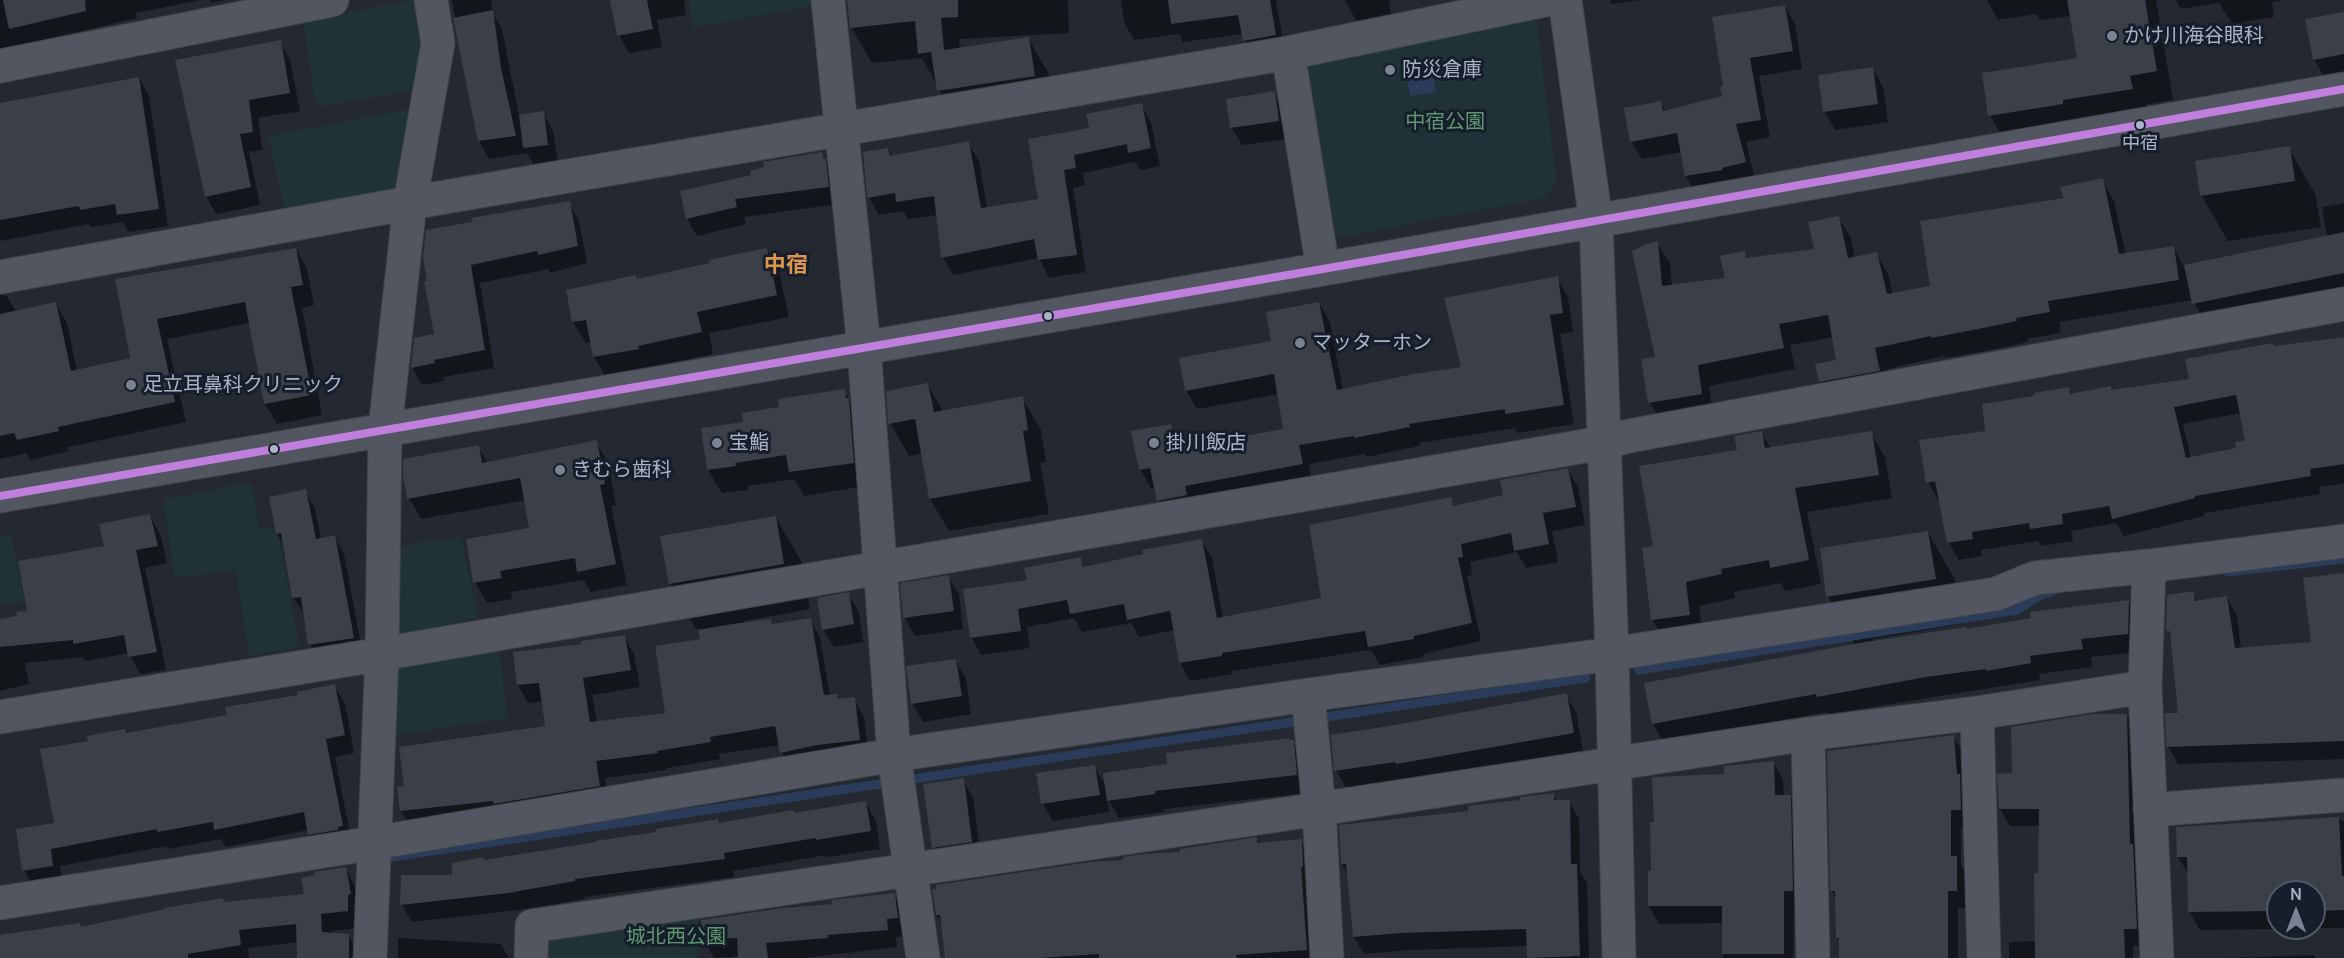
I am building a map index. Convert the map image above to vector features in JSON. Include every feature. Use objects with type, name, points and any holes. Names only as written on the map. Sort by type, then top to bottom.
[{"type":"street","points":[[0,66],[332,0]]},
{"type":"street","points":[[370,958],[382,654],[385,429],[410,203],[438,43],[431,0]]},
{"type":"street","points":[[828,0],[864,347],[895,770],[923,958]]},
{"type":"street","points":[[0,277],[410,203],[1288,53],[1545,0]]},
{"type":"street","points":[[1565,0],[1596,222],[1602,443],[1612,654],[1619,958]]},
{"type":"street","points":[[1288,53],[1323,269]]},
{"type":"street","points":[[0,496],[1596,222],[2344,89]]},
{"type":"street","points":[[0,717],[881,569],[1602,443],[1629,436],[2344,304]]},
{"type":"street","points":[[0,903],[374,843],[895,770],[1308,695],[1612,654],[1996,594],[2034,578],[2344,541]]},
{"type":"street","points":[[2149,566],[2145,687],[2157,958]]},
{"type":"street","points":[[531,958],[532,926],[1615,765],[1808,734],[1977,713],[2145,687]]},
{"type":"street","points":[[1308,695],[1319,809],[1328,958]]},
{"type":"street","points":[[1977,713],[1984,958]]},
{"type":"street","points":[[1808,734],[1813,958]]},
{"type":"street","points":[[2150,810],[2344,795]]},
{"type":"green space","points":[[416,0],[426,48],[417,90],[316,107],[303,21]]},
{"type":"green space","points":[[689,0],[814,0],[815,5],[692,28]]},
{"type":"green space","name":"中宿公園","points":[[1535,6],[1557,183],[1544,198],[1324,240],[1294,59]]},
{"type":"green space","points":[[427,106],[410,203],[288,225],[268,136]]},
{"type":"green space","points":[[252,483],[259,528],[277,528],[300,647],[249,656],[236,570],[175,578],[163,499]]},
{"type":"green space","points":[[11,534],[24,601],[0,606],[0,536]]},
{"type":"green space","points":[[461,537],[478,618],[394,636],[396,547]]},
{"type":"green space","points":[[499,647],[508,718],[396,735],[398,665]]},
{"type":"green space","name":"城北西公園","points":[[698,916],[699,958],[542,958],[544,947],[554,930]]},
{"type":"water","points":[[1431,63],[1436,92],[1410,96],[1405,67]]},
{"type":"building","points":[[3,0],[85,0],[86,11],[9,29]]},
{"type":"building","points":[[610,0],[647,0],[653,29],[617,36]]},
{"type":"building","points":[[847,0],[958,0],[958,17],[941,18],[944,50],[1029,37],[1035,76],[937,91],[931,52],[918,54],[915,21],[850,28]]},
{"type":"building","points":[[1168,0],[1270,0],[1276,35],[1243,41],[1238,15],[1171,24]]},
{"type":"building","name":"かけ川海谷眼科","points":[[2067,0],[2145,0],[2157,71],[2130,76],[2133,89],[2063,100],[2063,104],[1988,116],[1982,73],[2077,58]]},
{"type":"building","points":[[1785,5],[1793,51],[1750,58],[1761,120],[1736,124],[1746,162],[1722,168],[1723,170],[1685,176],[1677,133],[1630,142],[1624,108],[1661,101],[1663,111],[1722,96],[1720,87],[1723,86],[1712,17]]},
{"type":"building","points":[[493,10],[501,68],[516,136],[478,141],[453,18]]},
{"type":"building","points":[[2344,12],[2344,54],[2313,60],[2305,19]]},
{"type":"building","points":[[281,40],[290,93],[249,100],[253,132],[240,134],[251,187],[205,197],[175,60]]},
{"type":"building","points":[[1873,67],[1878,104],[1823,112],[1818,75]]},
{"type":"building","points":[[139,77],[159,209],[117,215],[115,204],[80,210],[79,206],[0,220],[0,103]]},
{"type":"building","points":[[1275,91],[1279,121],[1230,128],[1226,99]]},
{"type":"building","points":[[1142,103],[1151,148],[1128,153],[1127,144],[1074,155],[1076,168],[1064,170],[1077,255],[1038,260],[1034,239],[941,258],[934,196],[896,202],[895,193],[867,198],[863,152],[888,148],[890,156],[969,141],[981,208],[1038,199],[1028,139],[1089,128],[1086,114]]},
{"type":"building","points":[[544,111],[548,145],[523,148],[519,115]]},
{"type":"building","points":[[2290,146],[2295,181],[2200,196],[2195,161]]},
{"type":"building","points":[[822,152],[824,159],[826,158],[829,187],[735,199],[737,207],[686,219],[680,191],[751,175],[750,171],[764,167],[763,162]]},
{"type":"building","points":[[2103,178],[2119,254],[2174,246],[2179,280],[2048,301],[2050,312],[2016,318],[2017,321],[1875,348],[1880,371],[1819,382],[1815,364],[1836,360],[1828,315],[1779,324],[1784,348],[1698,365],[1702,394],[1648,403],[1641,359],[1655,357],[1632,251],[1644,245],[1658,241],[1662,286],[1725,278],[1720,256],[1745,251],[1746,258],[1814,249],[1808,222],[1839,216],[1848,258],[1877,252],[1887,294],[1930,286],[1920,221],[2063,198],[2060,187]]},
{"type":"building","points":[[570,201],[578,246],[538,255],[537,251],[471,265],[485,350],[434,360],[435,363],[411,368],[414,338],[434,334],[424,281],[427,281],[423,257],[426,230],[472,222],[471,218]]},
{"type":"building","points":[[2344,232],[2344,273],[2192,304],[2184,265]]},
{"type":"building","points":[[296,248],[303,285],[291,287],[312,395],[264,404],[245,302],[157,319],[175,402],[58,427],[59,431],[17,440],[14,433],[0,436],[0,314],[56,302],[71,371],[130,358],[115,279]]},
{"type":"building","points":[[767,248],[777,295],[697,312],[702,332],[638,346],[639,349],[593,357],[586,320],[572,322],[566,290],[636,275],[637,279],[709,263],[708,260]]},
{"type":"building","points":[[1558,276],[1563,313],[1550,315],[1564,405],[1505,414],[1505,409],[1409,424],[1410,427],[1354,438],[1354,436],[1299,445],[1303,464],[1185,486],[1187,495],[1157,501],[1150,468],[1139,470],[1131,431],[1171,424],[1174,442],[1227,433],[1228,439],[1283,429],[1274,374],[1185,391],[1179,358],[1271,341],[1266,312],[1319,302],[1337,390],[1413,374],[1461,367],[1444,298]]},
{"type":"building","points":[[2344,337],[2344,464],[2310,469],[2311,476],[2195,496],[2195,498],[2112,519],[2109,506],[2062,514],[2063,524],[2030,529],[2029,523],[1972,532],[1973,539],[1947,543],[1935,481],[1926,483],[1919,440],[1985,431],[1982,404],[2034,396],[2034,393],[2069,387],[2070,394],[2111,386],[2111,390],[2189,379],[2185,359],[2273,343],[2274,346]],"holes":[[[2236,395],[2245,440],[2235,442],[2236,448],[2186,458],[2174,407]]]},
{"type":"building","points":[[928,383],[934,412],[1023,396],[1028,430],[1023,431],[1031,481],[929,499],[915,419],[888,424],[886,391]]},
{"type":"building","points":[[845,389],[846,398],[849,398],[854,463],[789,472],[786,455],[707,470],[701,428],[743,422],[742,413],[779,407],[778,399]]},
{"type":"building","points":[[1762,431],[1765,448],[1872,431],[1879,475],[1795,488],[1809,560],[1770,568],[1769,560],[1721,569],[1722,574],[1686,582],[1690,615],[1651,620],[1642,548],[1653,546],[1639,466],[1737,450],[1734,436]]},
{"type":"building","points":[[597,440],[605,484],[600,485],[616,564],[577,572],[575,558],[500,571],[502,578],[473,583],[466,539],[529,528],[520,478],[407,499],[403,459],[479,445],[482,463]]},
{"type":"building","points":[[1568,468],[1576,507],[1543,513],[1549,544],[1514,551],[1511,533],[1461,544],[1463,557],[1458,558],[1472,623],[1414,636],[1414,639],[1368,647],[1365,631],[1222,653],[1222,656],[1179,663],[1170,611],[1127,620],[1124,604],[1070,614],[1067,600],[1018,609],[1021,631],[970,638],[963,589],[1027,580],[1024,568],[1081,557],[1083,567],[1143,554],[1142,550],[1202,539],[1217,618],[1321,598],[1309,525],[1451,497],[1453,506],[1503,495],[1500,480]]},
{"type":"building","points":[[306,489],[316,539],[335,535],[354,638],[308,645],[301,597],[292,598],[281,533],[276,534],[269,497]]},
{"type":"building","points":[[150,514],[158,546],[136,550],[157,652],[128,657],[124,635],[73,644],[73,640],[0,647],[0,619],[17,616],[16,612],[27,611],[18,561],[104,546],[99,524]]},
{"type":"building","points":[[776,516],[784,564],[669,584],[660,536]]},
{"type":"building","points":[[1928,531],[1936,579],[1826,597],[1820,548]]},
{"type":"building","points":[[2344,573],[2344,741],[2166,747],[2165,713],[2178,713],[2170,632],[2166,630],[2167,595],[2194,591],[2195,601],[2227,596],[2235,648],[2311,642],[2303,578]]},
{"type":"building","points":[[949,575],[954,611],[903,618],[900,583]]},
{"type":"building","points":[[849,592],[854,624],[822,630],[817,598]]},
{"type":"building","points":[[2129,600],[2128,634],[2081,639],[2083,649],[2030,656],[2031,663],[1986,671],[1986,669],[1926,677],[1817,697],[1816,694],[1652,724],[1644,683],[1859,643],[2031,618],[2030,612]]},
{"type":"building","points":[[811,618],[824,695],[837,694],[838,699],[855,697],[860,740],[817,745],[780,753],[775,726],[710,737],[711,742],[657,751],[658,753],[596,761],[600,786],[493,804],[493,801],[400,811],[397,787],[404,786],[399,747],[545,726],[539,683],[517,685],[513,652],[582,644],[581,641],[625,635],[631,670],[583,678],[590,722],[665,713],[655,646],[700,639],[698,630],[771,619],[772,624]]},
{"type":"building","points":[[956,659],[962,696],[911,704],[906,666]]},
{"type":"building","points":[[335,684],[345,735],[326,739],[343,826],[338,827],[338,830],[308,835],[304,812],[214,830],[213,822],[157,832],[157,829],[51,849],[53,866],[22,871],[16,829],[54,823],[40,749],[88,741],[87,736],[125,729],[126,733],[227,715],[225,707],[298,695],[297,692]]},
{"type":"building","points":[[1567,693],[1574,733],[1396,764],[1395,762],[1334,771],[1331,735]]},
{"type":"building","points":[[2092,714],[2127,714],[2130,844],[2133,844],[2137,929],[2124,929],[2125,958],[2035,958],[2034,873],[2038,873],[2039,809],[1999,809],[1997,774],[2012,773],[2011,727]]},
{"type":"building","points":[[1954,735],[1957,774],[1960,774],[1961,810],[1951,810],[1951,856],[1957,856],[1957,891],[1948,891],[1948,958],[1839,958],[1839,938],[1836,938],[1835,891],[1830,891],[1827,751]]},
{"type":"building","points":[[1290,738],[1294,740],[1297,775],[1155,791],[1155,794],[1107,801],[1103,773],[1167,764],[1166,753]]},
{"type":"building","points":[[1774,761],[1775,795],[1791,795],[1793,891],[1784,891],[1784,954],[1722,954],[1722,906],[1648,906],[1648,871],[1651,871],[1650,822],[1654,822],[1652,777],[1724,774],[1724,766]]},
{"type":"building","points":[[1095,765],[1100,795],[1041,804],[1036,773]]},
{"type":"building","points":[[964,778],[972,842],[932,848],[923,784]]},
{"type":"building","points":[[1554,793],[1554,800],[1570,800],[1571,864],[1577,864],[1580,956],[1527,958],[1526,929],[1353,937],[1346,864],[1341,864],[1339,825],[1468,811],[1468,806],[1520,800],[1520,797]]},
{"type":"building","points":[[866,801],[871,831],[724,853],[725,859],[575,879],[575,881],[508,893],[400,905],[401,875],[452,875],[452,863],[596,842],[718,819],[719,823],[793,810],[794,813]]},
{"type":"building","points":[[2339,817],[2342,876],[2344,876],[2344,910],[2326,911],[2326,880],[2266,880],[2266,911],[2188,912],[2187,857],[2177,857],[2176,827]]},
{"type":"building","points":[[1257,837],[1257,843],[1302,839],[1303,867],[1301,867],[1307,950],[1236,955],[1237,958],[1099,958],[1099,954],[1040,958],[945,958],[940,915],[936,915],[932,889],[936,889],[936,885],[1090,862],[1123,860],[1123,857],[1143,854],[1180,852],[1180,849]]},
{"type":"building","points":[[346,867],[351,894],[348,895],[348,911],[321,914],[322,932],[349,934],[349,958],[297,958],[296,924],[239,930],[241,945],[188,954],[188,958],[0,958],[0,935],[80,923],[81,927],[165,908],[223,898],[224,902],[304,894],[301,878],[315,875],[314,872]]},
{"type":"building","points":[[895,893],[898,918],[887,919],[888,930],[766,943],[768,958],[738,958],[737,938],[703,940],[701,920],[783,908],[832,904],[831,900]]},
{"type":"waterway","points":[[2227,572],[2344,559]]},
{"type":"waterway","points":[[1639,670],[2017,610],[2042,594],[2052,592]]},
{"type":"waterway","points":[[393,857],[1586,678]]},
{"type":"transit line","points":[[0,496],[1323,269],[2344,89]]},
{"type":"place","name":"かけ川海谷眼科","points":[[2112,36]]},
{"type":"place","name":"防災倉庫","points":[[1390,70]]},
{"type":"place","name":"中宿","points":[[2140,125]]},
{"type":"place","name":"マッターホン","points":[[1300,343]]},
{"type":"place","name":"足立耳鼻科クリニック","points":[[131,385]]},
{"type":"place","name":"宝鮨","points":[[717,443]]},
{"type":"place","name":"掛川飯店","points":[[1154,443]]},
{"type":"place","name":"きむら歯科","points":[[560,470]]},
{"type":"district","name":"中宿","points":[[786,266]]}]
